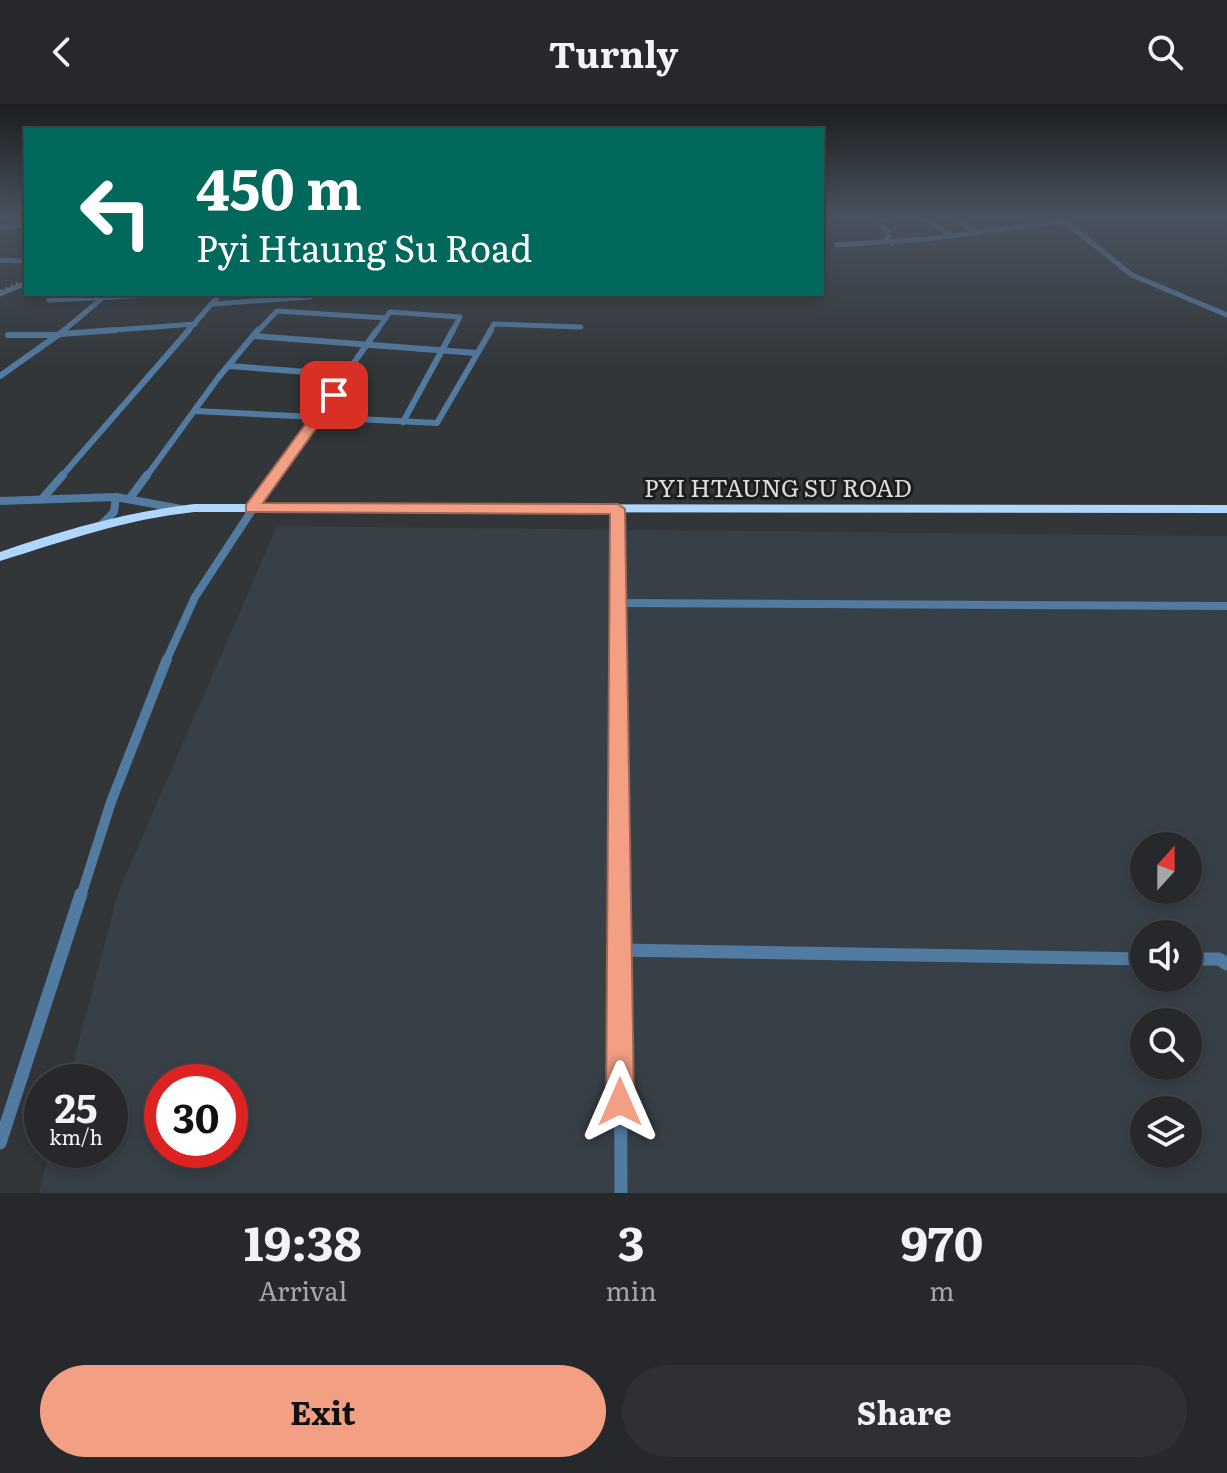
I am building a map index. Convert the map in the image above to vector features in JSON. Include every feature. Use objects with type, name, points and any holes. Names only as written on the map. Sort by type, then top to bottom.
[{"type":"highway","name":"PYI HTAUNG SU ROAD","points":[[0,557],[102,524],[153,511],[181,509],[1227,509]]},
{"type":"street","points":[[1123,268],[1132,275],[1227,315]]},
{"type":"street","points":[[0,294],[24,284]]},
{"type":"street","points":[[49,300],[124,296]]},
{"type":"street","points":[[42,499],[218,296]]},
{"type":"street","points":[[0,376],[60,334],[104,297]]},
{"type":"street","points":[[212,304],[310,297]]},
{"type":"street","points":[[130,498],[229,366],[277,311],[386,318]]},
{"type":"street","points":[[0,1143],[111,802],[154,688],[195,597],[251,508],[390,312],[460,317],[403,422]]},
{"type":"street","points":[[8,335],[195,324]]},
{"type":"street","points":[[195,411],[437,423],[494,324],[581,327]]},
{"type":"street","points":[[253,336],[476,353]]},
{"type":"street","points":[[229,366],[348,375]]},
{"type":"street","points":[[102,524],[114,512],[116,497]]},
{"type":"street","points":[[0,501],[116,497],[181,509]]},
{"type":"street","points":[[618,509],[621,1193]]},
{"type":"street","points":[[618,603],[1227,606]]},
{"type":"street","points":[[620,950],[1130,959]]},
{"type":"street","points":[[1202,959],[1219,959],[1227,964]]},
{"type":"shaded area","points":[[277,526],[1227,536],[1227,1193],[39,1193],[45,1168],[128,1168],[128,1064],[73,1064],[118,893]]},
{"type":"railway","points":[[0,291],[24,280]]},
{"type":"route","points":[[334,395],[251,508],[618,509],[620,1102]]}]
